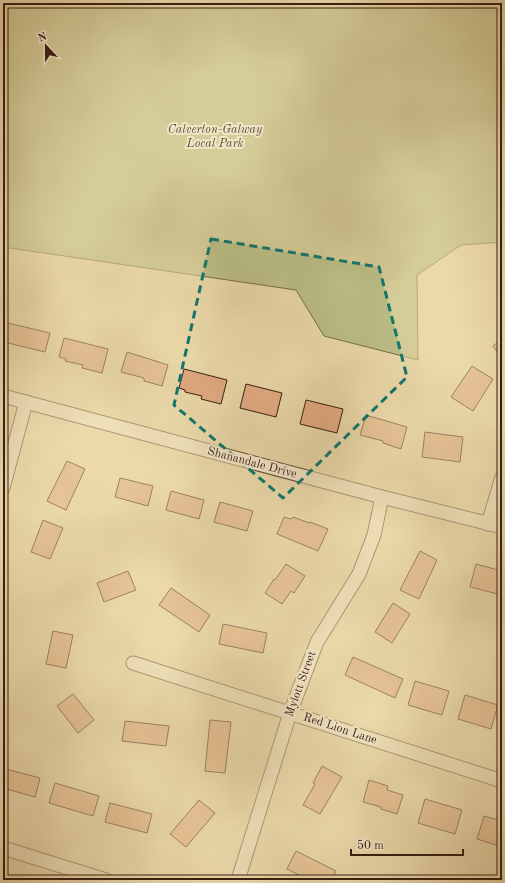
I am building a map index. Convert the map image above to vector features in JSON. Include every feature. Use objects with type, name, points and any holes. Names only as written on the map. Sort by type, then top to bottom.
[{"type":"street","name":"Shanandale Drive","points":[[3,396],[382,497],[502,527]]},
{"type":"street","points":[[3,488],[26,402]]},
{"type":"street","points":[[488,524],[502,477]]},
{"type":"street","name":"Mylott Street","points":[[238,880],[290,713],[317,642],[359,574],[374,535],[382,497]]},
{"type":"street","name":"Red Lion Lane","points":[[133,663],[502,781]]},
{"type":"street","points":[[3,848],[106,880]]},
{"type":"highlighted area","points":[[211,239],[379,267],[407,377],[283,498],[174,405]]},
{"type":"green space","name":"Calverton-Galway Local Park","points":[[3,3],[502,3],[502,242],[461,245],[417,275],[418,360],[324,336],[296,290],[3,247]]},
{"type":"building","points":[[8,323],[50,333],[45,352],[4,342]]},
{"type":"building","points":[[64,338],[108,349],[102,373],[82,368],[83,365],[65,361],[66,359],[59,357]]},
{"type":"building","points":[[502,339],[502,359],[493,346]]},
{"type":"building","points":[[127,352],[168,365],[162,386],[144,381],[144,378],[121,372]]},
{"type":"building","points":[[472,366],[493,379],[473,411],[451,397]]},
{"type":"building","points":[[184,369],[227,380],[221,404],[201,399],[202,396],[185,392],[185,390],[179,388]]},
{"type":"building","points":[[246,384],[282,393],[276,417],[240,408]]},
{"type":"building","points":[[306,400],[343,409],[337,433],[300,424]]},
{"type":"building","points":[[366,415],[407,427],[401,449],[383,443],[383,441],[360,435]]},
{"type":"building","points":[[425,432],[463,437],[460,462],[422,457]]},
{"type":"building","points":[[67,461],[85,469],[66,510],[47,501]]},
{"type":"building","points":[[120,478],[153,486],[148,506],[115,497]]},
{"type":"building","points":[[171,491],[204,500],[199,519],[166,510]]},
{"type":"building","points":[[220,502],[253,511],[247,531],[214,522]]},
{"type":"building","points":[[284,517],[291,519],[293,517],[328,529],[318,551],[277,534]]},
{"type":"building","points":[[43,520],[63,528],[50,559],[31,552]]},
{"type":"building","points":[[420,551],[437,560],[419,599],[400,590]]},
{"type":"building","points":[[286,564],[305,576],[294,593],[291,591],[282,604],[265,593]]},
{"type":"building","points":[[476,564],[502,571],[502,595],[470,587]]},
{"type":"building","points":[[128,571],[136,590],[104,602],[97,583]]},
{"type":"building","points":[[171,588],[210,615],[199,632],[159,605]]},
{"type":"building","points":[[393,603],[410,614],[392,643],[375,632]]},
{"type":"building","points":[[223,624],[267,633],[263,653],[219,644]]},
{"type":"building","points":[[53,631],[73,635],[66,668],[46,664]]},
{"type":"building","points":[[353,657],[403,679],[395,698],[345,675]]},
{"type":"building","points":[[415,681],[449,691],[442,715],[408,705]]},
{"type":"building","points":[[73,694],[94,720],[78,733],[57,706]]},
{"type":"building","points":[[465,695],[498,705],[491,729],[458,719]]},
{"type":"building","points":[[210,720],[231,722],[225,773],[205,771]]},
{"type":"building","points":[[125,721],[169,726],[166,746],[122,741]]},
{"type":"building","points":[[322,766],[342,777],[320,814],[303,805],[315,784],[313,783]]},
{"type":"building","points":[[6,769],[40,778],[35,797],[3,788]]},
{"type":"building","points":[[369,780],[388,786],[387,790],[403,795],[397,814],[381,809],[381,807],[363,802]]},
{"type":"building","points":[[55,783],[99,796],[93,816],[49,803]]},
{"type":"building","points":[[425,799],[462,810],[455,834],[418,823]]},
{"type":"building","points":[[199,800],[215,813],[186,847],[170,834]]},
{"type":"building","points":[[110,803],[152,814],[147,833],[105,822]]},
{"type":"building","points":[[484,816],[502,821],[502,847],[477,839]]},
{"type":"building","points":[[296,851],[336,871],[332,880],[309,880],[287,869]]},
{"type":"building","points":[[353,875],[369,880],[351,880]]}]
